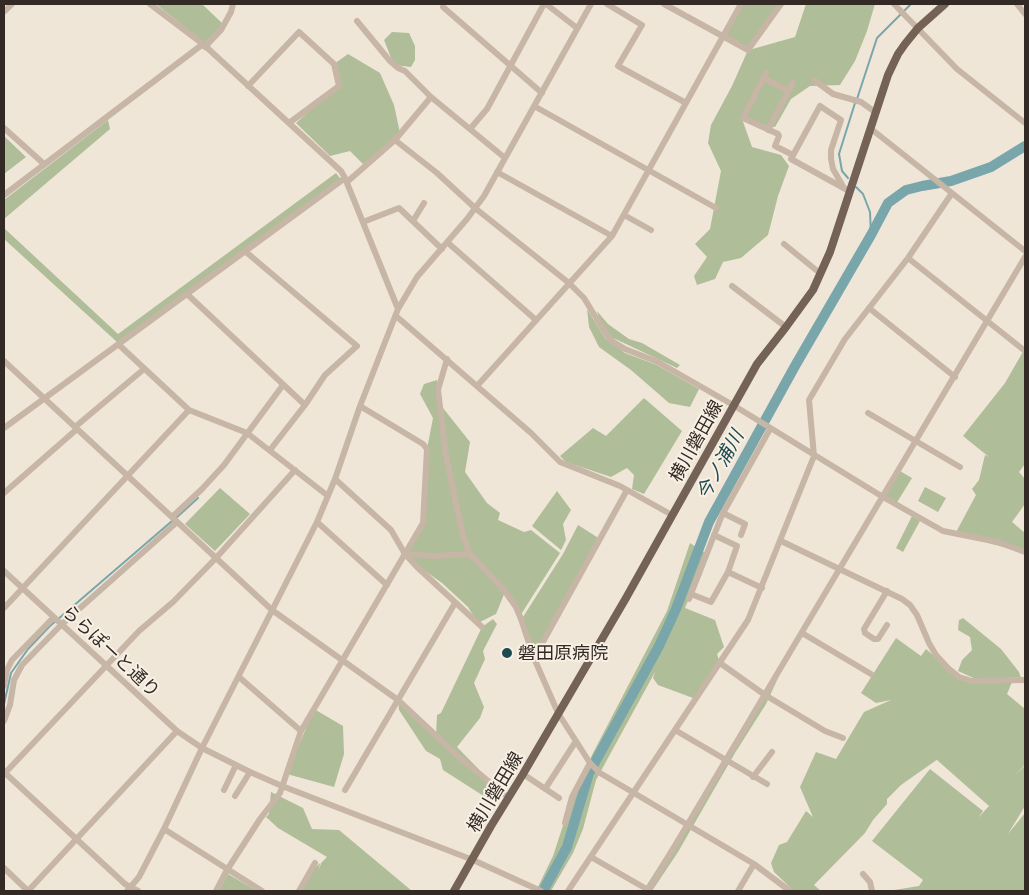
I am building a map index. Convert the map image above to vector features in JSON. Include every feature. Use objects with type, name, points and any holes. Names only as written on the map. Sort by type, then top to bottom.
[{"type":"main road","name":"横川磐田線","points":[[454,891],[626,598],[757,364],[813,290],[830,252],[846,190],[888,75],[898,54],[918,28],[945,4]]},
{"type":"street","points":[[4,10],[12,4]]},
{"type":"street","points":[[150,4],[204,46],[341,171],[363,222],[397,312],[446,359],[531,433],[560,462],[627,490],[672,515]]},
{"type":"street","points":[[4,195],[204,46],[221,30],[231,12],[233,4]]},
{"type":"street","points":[[470,130],[486,109],[545,4],[577,28]]},
{"type":"street","points":[[128,889],[138,878],[164,829],[202,748],[317,522],[335,479],[360,406],[397,312],[417,278],[475,208],[591,4]]},
{"type":"street","points":[[606,4],[642,25],[618,66],[686,103]]},
{"type":"street","points":[[664,4],[748,50],[781,4]]},
{"type":"street","points":[[477,386],[612,236],[741,4]]},
{"type":"street","points":[[1017,4],[1025,14]]},
{"type":"street","points":[[442,6],[542,93]]},
{"type":"street","points":[[896,6],[961,72],[1025,123]]},
{"type":"street","points":[[358,21],[390,61],[405,71],[431,97],[505,158]]},
{"type":"street","points":[[248,86],[299,32],[334,64],[339,86],[288,123]]},
{"type":"street","points":[[789,91],[765,76],[743,118],[778,134],[775,146],[793,155]]},
{"type":"street","points":[[814,80],[833,94],[862,102],[875,112]]},
{"type":"street","points":[[768,130],[794,83]]},
{"type":"street","points":[[4,428],[346,180],[395,140],[431,97]]},
{"type":"street","points":[[534,106],[716,208]]},
{"type":"street","points":[[820,106],[841,120],[831,159],[833,169],[846,190],[791,159],[820,106]]},
{"type":"street","points":[[4,128],[44,164]]},
{"type":"street","points":[[870,128],[1025,251]]},
{"type":"street","points":[[395,140],[568,283],[584,298],[612,341],[658,362],[733,405],[883,497],[944,531],[998,542],[1025,552]]},
{"type":"street","points":[[497,172],[612,236]]},
{"type":"street","points":[[568,891],[748,620],[814,456],[809,400],[845,339],[908,258],[952,193]]},
{"type":"street","points":[[413,221],[424,203]]},
{"type":"street","points":[[363,222],[399,208],[442,249]]},
{"type":"street","points":[[624,215],[651,230]]},
{"type":"street","points":[[447,242],[536,320]]},
{"type":"street","points":[[784,244],[821,274]]},
{"type":"street","points":[[246,252],[357,346],[325,375],[270,450]]},
{"type":"street","points":[[591,857],[649,891],[1025,257]]},
{"type":"street","points":[[908,258],[1025,350]]},
{"type":"street","points":[[732,286],[786,327]]},
{"type":"street","points":[[187,294],[304,405]]},
{"type":"street","points":[[869,308],[954,376]]},
{"type":"street","points":[[118,344],[189,410],[247,433],[328,496]]},
{"type":"street","points":[[446,359],[438,397],[446,456],[463,535],[470,554],[504,590],[516,607],[534,658],[558,713],[590,763],[600,773],[754,864],[790,891]]},
{"type":"street","points":[[4,361],[272,610],[398,700],[460,758],[509,798]]},
{"type":"street","points":[[4,493],[144,369]]},
{"type":"street","points":[[4,721],[10,705],[14,680],[22,665],[61,625],[174,519],[202,489],[224,465],[283,385]]},
{"type":"street","points":[[216,891],[227,870],[260,819],[280,793],[302,730],[423,523],[427,449],[423,444],[360,406]]},
{"type":"street","points":[[4,608],[189,410]]},
{"type":"street","points":[[868,413],[960,467]]},
{"type":"street","points":[[714,535],[737,546],[728,572],[711,602],[690,596],[714,535],[723,513],[770,428]]},
{"type":"street","points":[[138,891],[128,889],[4,773],[139,630],[173,602],[216,558],[296,470]]},
{"type":"street","points":[[335,479],[390,530],[405,554],[417,567],[482,628]]},
{"type":"street","points":[[534,658],[627,490]]},
{"type":"street","points":[[723,513],[745,524],[741,535]]},
{"type":"street","points":[[317,522],[387,585]]},
{"type":"street","points":[[781,540],[841,568],[902,599],[910,605],[936,655],[959,677],[972,681],[1025,679]]},
{"type":"street","points":[[405,554],[434,556],[470,554]]},
{"type":"street","name":"ららぽーと通り","points":[[4,572],[177,731],[202,748],[282,786]]},
{"type":"street","points":[[728,572],[762,588]]},
{"type":"street","points":[[886,591],[864,629],[865,633],[874,639],[878,639],[887,625]]},
{"type":"street","points":[[345,790],[455,603]]},
{"type":"street","points":[[4,686],[7,670],[12,660],[53,618]]},
{"type":"street","points":[[802,633],[870,674]]},
{"type":"street","points":[[720,663],[765,695],[825,731],[843,738]]},
{"type":"street","points":[[239,677],[302,730]]},
{"type":"street","points":[[675,730],[766,784]]},
{"type":"street","points":[[4,868],[28,891],[177,731]]},
{"type":"street","points":[[545,789],[576,741]]},
{"type":"street","points":[[753,776],[772,752]]},
{"type":"street","points":[[565,823],[572,797],[590,763]]},
{"type":"street","points":[[224,790],[236,765]]},
{"type":"street","points":[[235,796],[250,772]]},
{"type":"street","points":[[523,774],[559,798]]},
{"type":"street","points":[[282,786],[473,860],[538,890]]},
{"type":"street","points":[[164,829],[262,891]]},
{"type":"street","points":[[299,891],[315,863]]},
{"type":"street","points":[[738,891],[754,864]]},
{"type":"street","points":[[862,874],[870,882],[872,891]]},
{"type":"green space","points":[[156,4],[202,4],[223,24],[205,43]]},
{"type":"green space","points":[[741,4],[781,4],[749,50],[795,37],[806,4],[875,4],[855,61],[840,85],[810,86],[791,99],[775,127],[755,124],[741,116],[752,147],[781,155],[789,166],[778,196],[768,235],[741,258],[723,262],[715,279],[697,285],[694,276],[707,257],[695,244],[710,229],[721,171],[708,143],[711,125],[732,86],[748,50],[723,37]]},
{"type":"green space","points":[[392,32],[409,33],[415,46],[415,60],[411,67],[394,65],[384,40]]},
{"type":"green space","points":[[348,54],[380,73],[394,105],[400,133],[380,152],[363,164],[350,151],[330,156],[296,123],[339,86],[334,64]]},
{"type":"green space","points":[[108,120],[110,129],[4,219],[4,200]]},
{"type":"green space","points":[[4,136],[26,157],[4,174]]},
{"type":"green space","points":[[336,173],[342,181],[117,342],[4,239],[4,228],[118,334]]},
{"type":"green space","points":[[587,309],[605,338],[625,353],[657,365],[699,389],[690,407],[669,403],[631,370],[599,347],[589,327]]},
{"type":"green space","points":[[597,311],[608,324],[629,339],[642,343],[680,365],[677,368],[611,337],[599,318]]},
{"type":"green space","points":[[1024,350],[1025,464],[1019,472],[1025,479],[1025,504],[1012,522],[1025,533],[1025,553],[955,534],[976,495],[972,489],[979,480],[985,455],[989,457],[963,436],[1005,383]]},
{"type":"green space","points":[[437,380],[439,403],[470,442],[465,472],[487,503],[500,513],[498,520],[524,532],[531,530],[560,553],[520,616],[505,592],[496,614],[478,623],[468,607],[442,583],[401,554],[423,523],[427,449],[433,418],[420,394],[424,384]]},
{"type":"green space","points":[[644,398],[682,431],[644,494],[632,489],[634,475],[627,468],[611,477],[566,462],[560,456],[593,428],[606,436]]},
{"type":"green space","points":[[900,471],[912,478],[896,504],[884,497]]},
{"type":"green space","points":[[925,487],[946,498],[938,512],[918,501]]},
{"type":"green space","points":[[220,488],[250,514],[215,551],[185,524]]},
{"type":"green space","points":[[557,491],[571,510],[563,524],[566,540],[561,550],[532,526]]},
{"type":"green space","points":[[912,516],[920,521],[903,552],[896,548]]},
{"type":"green space","points":[[578,525],[600,539],[534,658],[523,617],[563,554]]},
{"type":"green space","points":[[690,543],[707,554],[685,608],[715,620],[724,647],[717,654],[720,663],[693,698],[658,685],[653,678],[655,672],[596,780],[583,829],[573,853],[551,891],[536,891],[553,856],[573,795],[667,611]]},
{"type":"green space","points":[[963,618],[1001,649],[1019,672],[1021,678],[992,680],[1012,682],[1007,694],[1025,709],[1025,764],[1015,776],[1025,765],[1025,806],[1008,834],[1025,813],[1025,891],[888,891],[919,886],[923,880],[872,841],[930,769],[983,811],[978,818],[989,806],[938,759],[901,785],[887,799],[887,804],[865,833],[814,885],[821,891],[794,891],[774,872],[771,863],[779,845],[787,842],[806,811],[813,817],[800,787],[816,752],[836,759],[864,712],[891,700],[876,703],[861,693],[896,638],[921,656],[926,649],[948,668],[967,679],[978,680],[958,671],[962,660],[972,650],[970,637],[958,630],[959,620]]},
{"type":"green space","points":[[493,619],[497,624],[483,651],[485,659],[474,683],[484,707],[480,718],[457,747],[500,791],[493,802],[443,770],[440,759],[426,751],[399,710],[398,700],[436,736],[437,715],[441,713],[482,627]]},
{"type":"green space","points":[[779,676],[766,704],[735,753],[678,852],[652,891],[643,891]]},
{"type":"green space","points":[[314,709],[343,726],[344,754],[334,787],[287,774]]},
{"type":"green space","points":[[271,792],[303,808],[312,829],[339,830],[412,891],[299,891],[308,875],[320,863],[319,870],[321,863],[327,857],[278,828],[266,817],[269,814]]},
{"type":"green space","points":[[228,874],[257,891],[219,891]]},
{"type":"waterway","points":[[904,11],[911,4]]},
{"type":"waterway","points":[[857,99],[877,38],[901,14]]},
{"type":"waterway","points":[[848,178],[842,171],[839,154],[855,103]]},
{"type":"waterway","name":"今ノ浦川","points":[[543,891],[567,847],[589,773],[659,646],[676,609],[709,522],[888,203],[906,190],[951,181],[991,167],[1025,146]]},
{"type":"waterway","points":[[856,187],[863,194],[870,212],[871,235]]},
{"type":"waterway","points":[[176,518],[198,498]]},
{"type":"waterway","points":[[4,704],[11,673],[28,649],[50,626],[172,521]]},
{"type":"place","name":"磐田原病院","points":[[507,653]]}]
